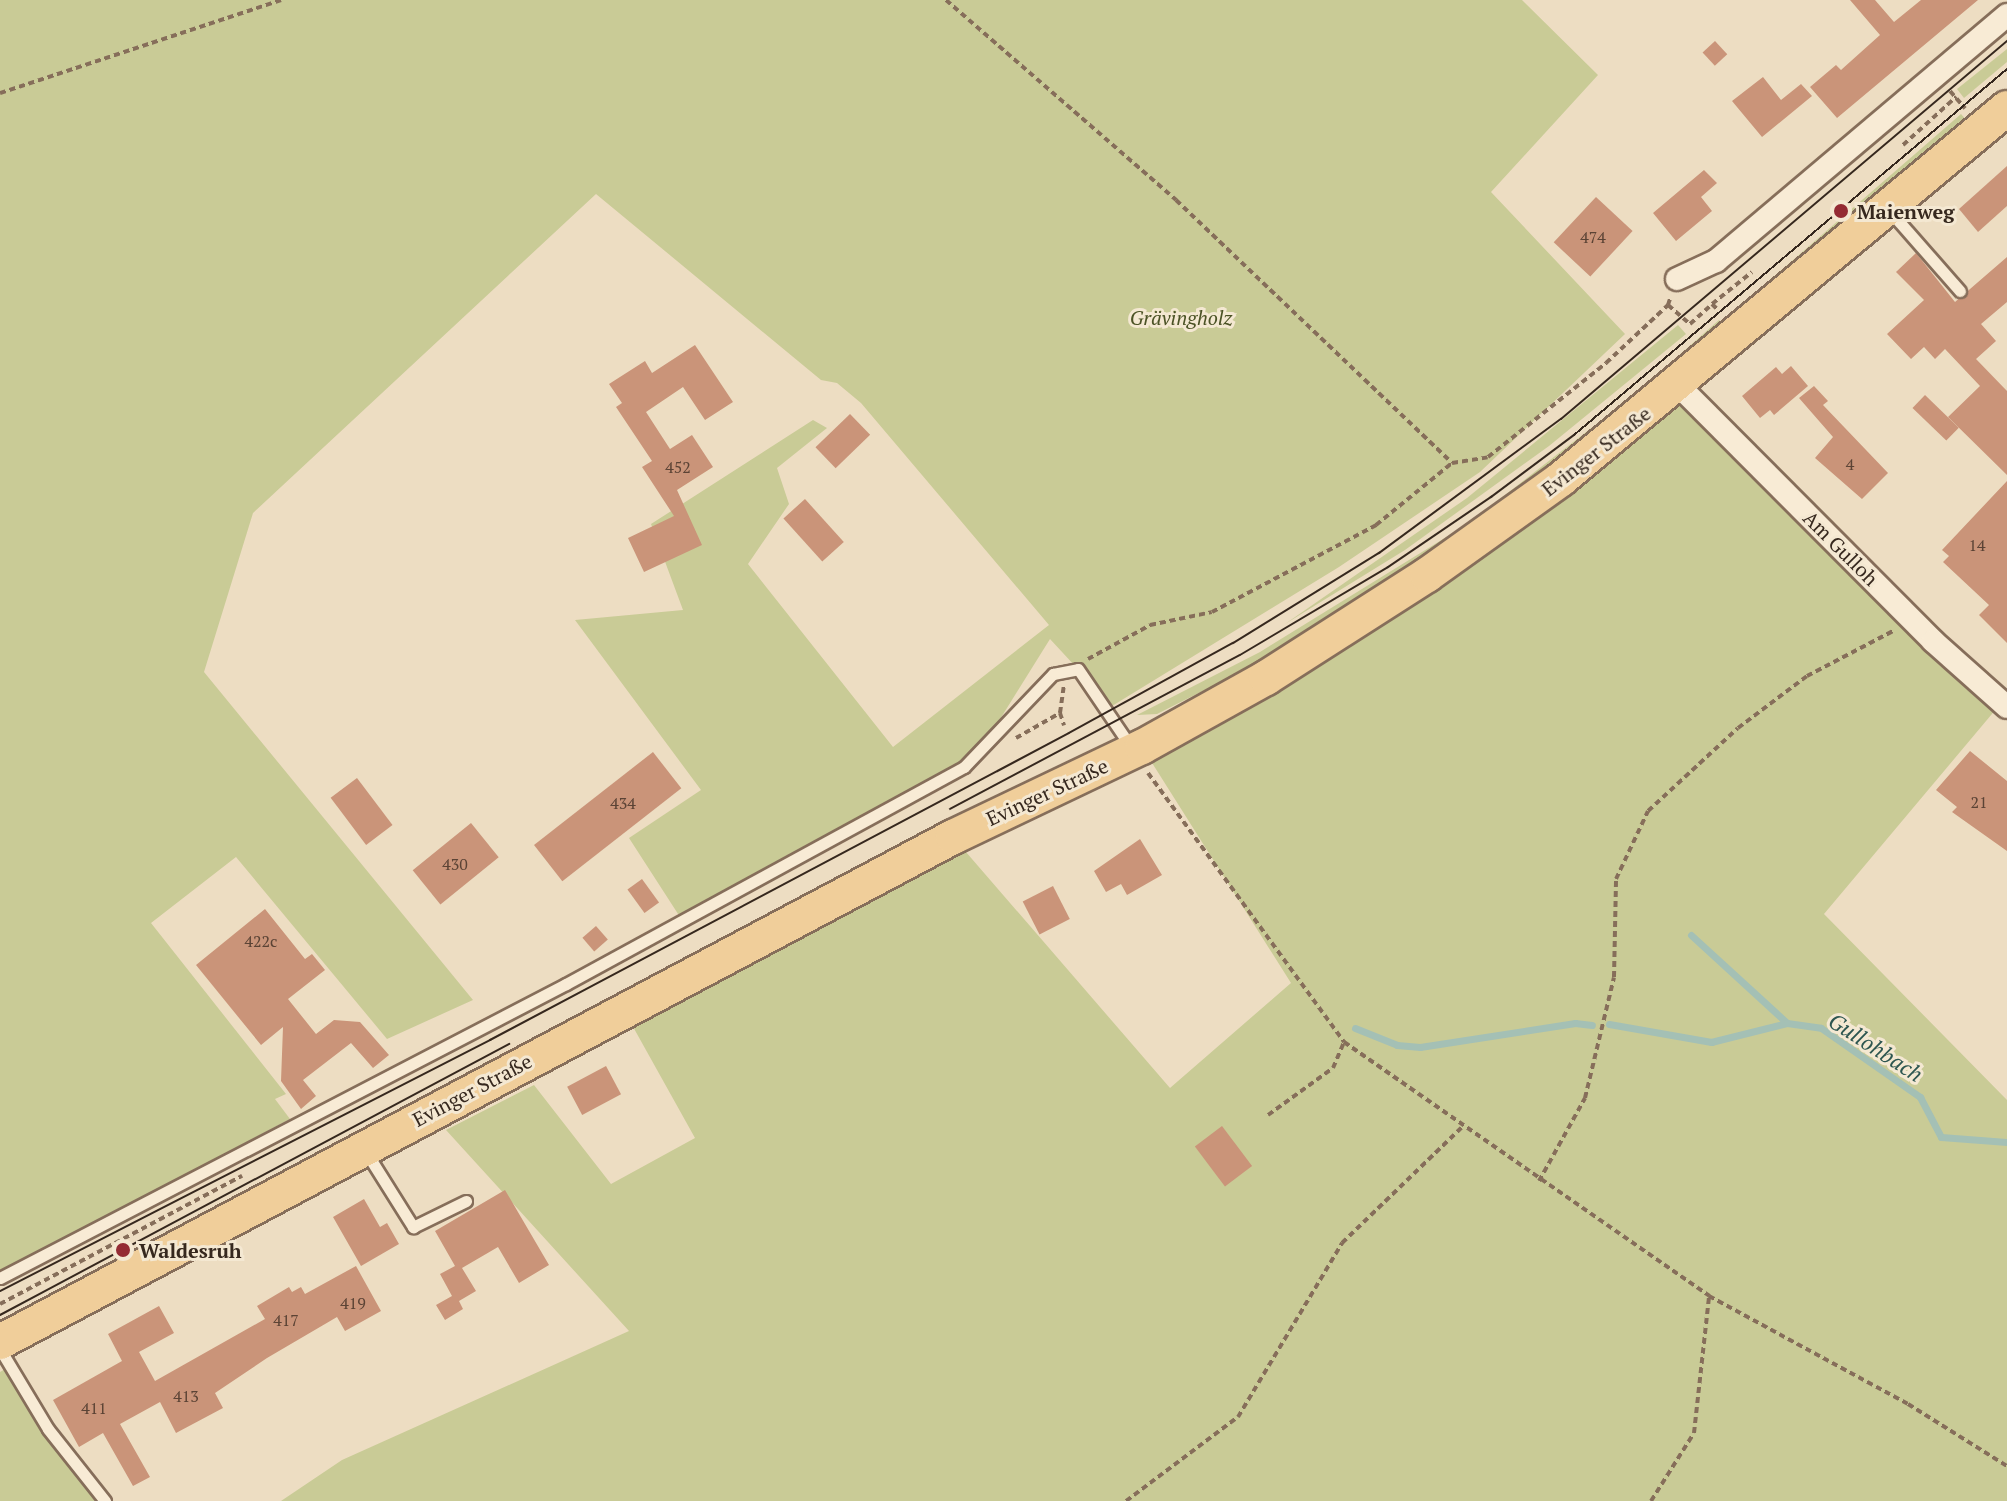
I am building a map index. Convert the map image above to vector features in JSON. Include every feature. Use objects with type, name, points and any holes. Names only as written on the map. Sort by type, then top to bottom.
[{"type":"main road","name":"Evinger Straße","points":[[0,1342],[953,837],[1133,751],[1266,678],[1427,575],[1679,386],[1995,118]]},
{"type":"street","points":[[1677,279],[1716,261],[2007,15]]},
{"type":"street","name":"Am Gulloh","points":[[1679,386],[1913,620],[2007,707]]},
{"type":"lane","points":[[1887,209],[1960,291]]},
{"type":"lane","points":[[0,1278],[566,984],[964,767],[1053,674],[1078,669],[1133,751]]},
{"type":"lane","points":[[364,1148],[413,1227],[466,1201]]},
{"type":"lane","points":[[0,1349],[48,1429],[105,1501]]},
{"type":"path","points":[[0,93],[281,0]]},
{"type":"path","points":[[946,0],[1176,200],[1452,463]]},
{"type":"path","points":[[1936,75],[1956,97],[1995,118]]},
{"type":"path","points":[[1903,145],[1956,97]]},
{"type":"path","points":[[1712,304],[1752,272]]},
{"type":"path","points":[[1078,669],[1108,644],[1150,625],[1212,612],[1376,525],[1452,463],[1488,457],[1526,430],[1668,305],[1677,279]]},
{"type":"path","points":[[1668,305],[1690,324]]},
{"type":"path","points":[[1539,1181],[1585,1098],[1614,977],[1616,879],[1648,811],[1738,728],[1807,676],[1913,620]]},
{"type":"path","points":[[1060,713],[1064,725]]},
{"type":"path","points":[[1133,751],[1344,1042],[1539,1181],[1709,1296],[1908,1404],[2007,1466]]},
{"type":"path","points":[[1268,1115],[1333,1068],[1344,1042]]},
{"type":"path","points":[[1126,1501],[1238,1417],[1342,1243],[1462,1127]]},
{"type":"path","points":[[0,1304],[242,1176]]},
{"type":"path","points":[[1651,1501],[1694,1433],[1709,1296]]},
{"type":"green space","name":"Grävingholz","points":[[0,0],[1522,0],[1598,75],[1491,192],[1625,334],[1480,472],[1339,567],[1112,706],[1050,639],[997,724],[954,767],[680,917],[629,838],[701,790],[575,620],[683,610],[651,524],[813,420],[827,428],[777,468],[789,504],[748,564],[893,747],[1049,625],[861,403],[837,383],[821,380],[596,194],[253,513],[204,672],[473,1000],[387,1039],[236,857],[151,923],[286,1094],[275,1099],[290,1119],[0,1273]]},
{"type":"green space","points":[[2007,49],[2007,62],[1964,98],[1957,89]]},
{"type":"green space","points":[[1961,114],[1967,121],[1737,320],[1732,313]]},
{"type":"green space","points":[[1719,320],[1724,326],[1473,529],[1288,648],[1157,714],[1137,715],[1260,652],[1469,523],[1635,394]]},
{"type":"green space","points":[[1678,325],[1686,334],[1549,446],[1405,550],[1285,624],[1467,498]]},
{"type":"green space","points":[[1679,386],[2002,702],[1824,914],[2007,1100],[2007,1501],[281,1501],[342,1460],[629,1331],[446,1130],[534,1085],[611,1184],[695,1138],[632,1025],[953,837],[1170,1088],[1291,983],[1142,747]]},
{"type":"green space","points":[[7,1368],[99,1501],[0,1501],[0,1372]]},
{"type":"building","points":[[1850,0],[1875,0],[1894,22],[1921,0],[1978,0],[1837,118],[1810,87],[1836,65],[1841,70],[1880,35]]},
{"type":"building","points":[[1715,41],[1727,54],[1715,66],[1703,53]]},
{"type":"building","points":[[1763,77],[1781,100],[1801,84],[1812,96],[1762,137],[1732,101]]},
{"type":"building","points":[[2007,166],[2007,206],[1978,232],[1959,209]]},
{"type":"building","points":[[1704,170],[1717,183],[1701,197],[1712,211],[1676,241],[1653,213]]},
{"type":"building","points":[[1596,197],[1633,231],[1590,276],[1554,242]]},
{"type":"building","points":[[1916,253],[1955,302],[2007,257],[2007,302],[1981,324],[1996,341],[1976,359],[2007,391],[2007,475],[1948,417],[1980,386],[1945,349],[1935,359],[1924,347],[1911,359],[1887,334],[1924,300],[1896,272]]},
{"type":"building","points":[[695,345],[733,402],[705,420],[683,387],[646,412],[670,449],[692,435],[713,467],[677,490],[702,545],[644,572],[628,538],[674,516],[642,467],[652,461],[616,407],[622,403],[609,384],[645,361],[652,373]]},
{"type":"building","points":[[1791,366],[1808,386],[1774,415],[1770,410],[1760,418],[1742,396],[1776,367],[1782,374]]},
{"type":"building","points":[[1814,386],[1828,401],[1823,405],[1888,473],[1862,499],[1815,458],[1833,437],[1799,398]]},
{"type":"building","points":[[1925,395],[1959,428],[1946,441],[1912,408]]},
{"type":"building","points":[[850,414],[870,435],[836,468],[815,447]]},
{"type":"building","points":[[2007,481],[2007,643],[1979,615],[1989,605],[1943,562],[1949,556],[1942,550]]},
{"type":"building","points":[[805,499],[844,542],[822,562],[783,518]]},
{"type":"building","points":[[1970,751],[2007,781],[2007,851],[1952,812],[1957,807],[1936,790]]},
{"type":"building","points":[[653,752],[681,788],[562,881],[534,845]]},
{"type":"building","points":[[357,778],[393,825],[366,845],[331,798]]},
{"type":"building","points":[[471,823],[499,857],[440,904],[413,870]]},
{"type":"building","points":[[1140,839],[1162,875],[1127,895],[1121,884],[1106,892],[1094,871]]},
{"type":"building","points":[[642,879],[659,902],[644,913],[627,890]]},
{"type":"building","points":[[1053,886],[1070,919],[1040,934],[1023,901]]},
{"type":"building","points":[[265,909],[305,959],[312,954],[325,970],[288,999],[316,1034],[334,1020],[360,1022],[389,1055],[373,1068],[351,1043],[303,1080],[316,1096],[301,1109],[281,1081],[283,1027],[261,1045],[196,965]]},
{"type":"building","points":[[596,926],[608,940],[594,951],[582,938]]},
{"type":"building","points":[[606,1066],[621,1094],[582,1115],[567,1087]]},
{"type":"building","points":[[1222,1126],[1252,1166],[1225,1186],[1195,1146]]},
{"type":"building","points":[[505,1190],[549,1265],[519,1283],[498,1247],[462,1268],[476,1291],[459,1301],[463,1309],[445,1320],[436,1305],[452,1296],[440,1274],[455,1266],[435,1231]]},
{"type":"building","points":[[364,1199],[380,1227],[387,1223],[399,1244],[361,1266],[333,1217]]},
{"type":"building","points":[[356,1266],[381,1311],[345,1331],[337,1317],[267,1358],[215,1393],[223,1408],[176,1433],[160,1402],[120,1424],[150,1477],[133,1486],[103,1433],[79,1447],[53,1400],[122,1361],[108,1334],[159,1306],[174,1333],[139,1352],[155,1381],[265,1319],[257,1306],[289,1287],[292,1292],[301,1287],[305,1294]]},
{"type":"waterway","points":[[1691,935],[1787,1023]]},
{"type":"waterway","name":"Gullohbach","points":[[1355,1028],[1397,1045],[1420,1047],[1575,1023],[1592,1025]]},
{"type":"waterway","name":"Gullohbach","points":[[1609,1024],[1711,1042],[1787,1023],[1821,1028],[1920,1097],[1941,1137],[2007,1142]]},
{"type":"tram line","points":[[0,1291],[490,1040],[1069,733],[1233,643],[1379,553],[1561,419],[2007,41]]},
{"type":"tram line","points":[[950,809],[1240,655],[1388,567],[1491,497],[1574,435],[2007,69]]},
{"type":"tram line","points":[[0,1315],[509,1044]]},
{"type":"place","name":"Maienweg","points":[[1841,211]]},
{"type":"place","name":"Waldesruh","points":[[123,1250]]}]
